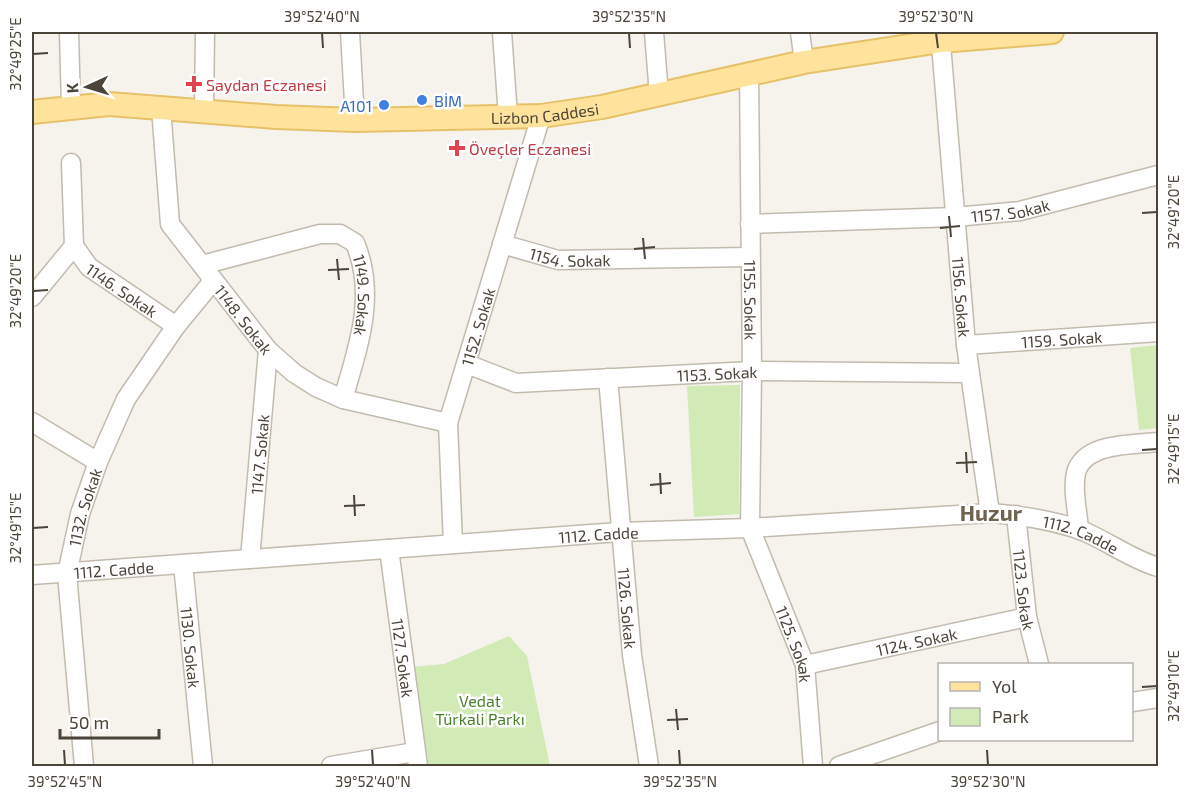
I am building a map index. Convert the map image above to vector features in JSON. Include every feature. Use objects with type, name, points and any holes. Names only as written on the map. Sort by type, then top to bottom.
[{"type":"main road","name":"Lizbon Caddesi","points":[[32,112],[109,104],[276,117],[355,120],[541,116],[602,107],[804,62],[940,36],[1052,32]]},
{"type":"street","points":[[69,32],[71,107]]},
{"type":"street","points":[[204,110],[205,32]]},
{"type":"street","points":[[350,32],[355,120]]},
{"type":"street","points":[[502,32],[508,117]]},
{"type":"street","points":[[654,32],[659,95]]},
{"type":"street","points":[[800,32],[804,62]]},
{"type":"street","name":"1156. Sokak","points":[[940,36],[966,345],[990,513]]},
{"type":"street","name":"1155. Sokak","points":[[749,74],[749,257],[753,371],[750,528]]},
{"type":"street","name":"1148. Sokak","points":[[161,108],[170,224],[268,350],[294,373],[316,387],[343,399],[448,423]]},
{"type":"street","name":"1152. Sokak","points":[[453,544],[448,423],[541,116]]},
{"type":"street","points":[[32,297],[39,278],[74,246],[71,163]]},
{"type":"street","name":"1157. Sokak","points":[[750,224],[955,217],[1020,211],[1158,175]]},
{"type":"street","name":"1149. Sokak","points":[[202,265],[320,234],[340,234],[355,243],[365,279],[365,309],[362,333],[343,399]]},
{"type":"street","name":"1154. Sokak","points":[[502,244],[558,260],[749,257]]},
{"type":"street","name":"1146. Sokak","points":[[74,246],[89,267],[176,326]]},
{"type":"street","name":"1132. Sokak","points":[[84,766],[67,574],[80,514],[98,462],[126,399],[176,326],[213,281]]},
{"type":"street","name":"1159. Sokak","points":[[966,345],[1158,332]]},
{"type":"street","name":"1147. Sokak","points":[[250,559],[268,350]]},
{"type":"street","name":"1153. Sokak","points":[[467,364],[516,383],[753,371],[969,373]]},
{"type":"street","name":"1126. Sokak","points":[[608,378],[632,655],[649,766]]},
{"type":"street","points":[[32,422],[98,462]]},
{"type":"street","points":[[1079,530],[1076,475],[1082,460],[1098,450],[1158,442]]},
{"type":"street","name":"1112. Cadde","points":[[32,575],[620,532],[750,528],[990,513],[1016,515],[1079,530],[1158,572]]},
{"type":"street","name":"1123. Sokak","points":[[1016,515],[1027,617],[1039,663]]},
{"type":"street","name":"1125. Sokak","points":[[750,528],[805,665],[813,766]]},
{"type":"street","name":"1127. Sokak","points":[[389,549],[417,759]]},
{"type":"street","name":"1130. Sokak","points":[[183,564],[203,766]]},
{"type":"street","name":"1124. Sokak","points":[[805,665],[1027,617]]},
{"type":"street","points":[[1133,702],[1158,698]]},
{"type":"street","points":[[839,766],[938,731]]},
{"type":"street","points":[[331,766],[417,759]]},
{"type":"green space","points":[[1158,345],[1158,428],[1139,430],[1130,348]]},
{"type":"green space","points":[[740,385],[739,514],[694,517],[687,386]]},
{"type":"green space","name":"Vedat Türkali Parkı","points":[[509,636],[527,656],[550,766],[429,766],[411,667],[444,664]]},
{"type":"place","name":"Saydan Eczanesi","points":[[194,84]]},
{"type":"place","name":"BİM","points":[[422,100]]},
{"type":"place","name":"A101","points":[[384,105]]},
{"type":"place","name":"Öveçler Eczanesi","points":[[457,148]]},
{"type":"district","name":"Huzur","points":[[991,512]]}]
